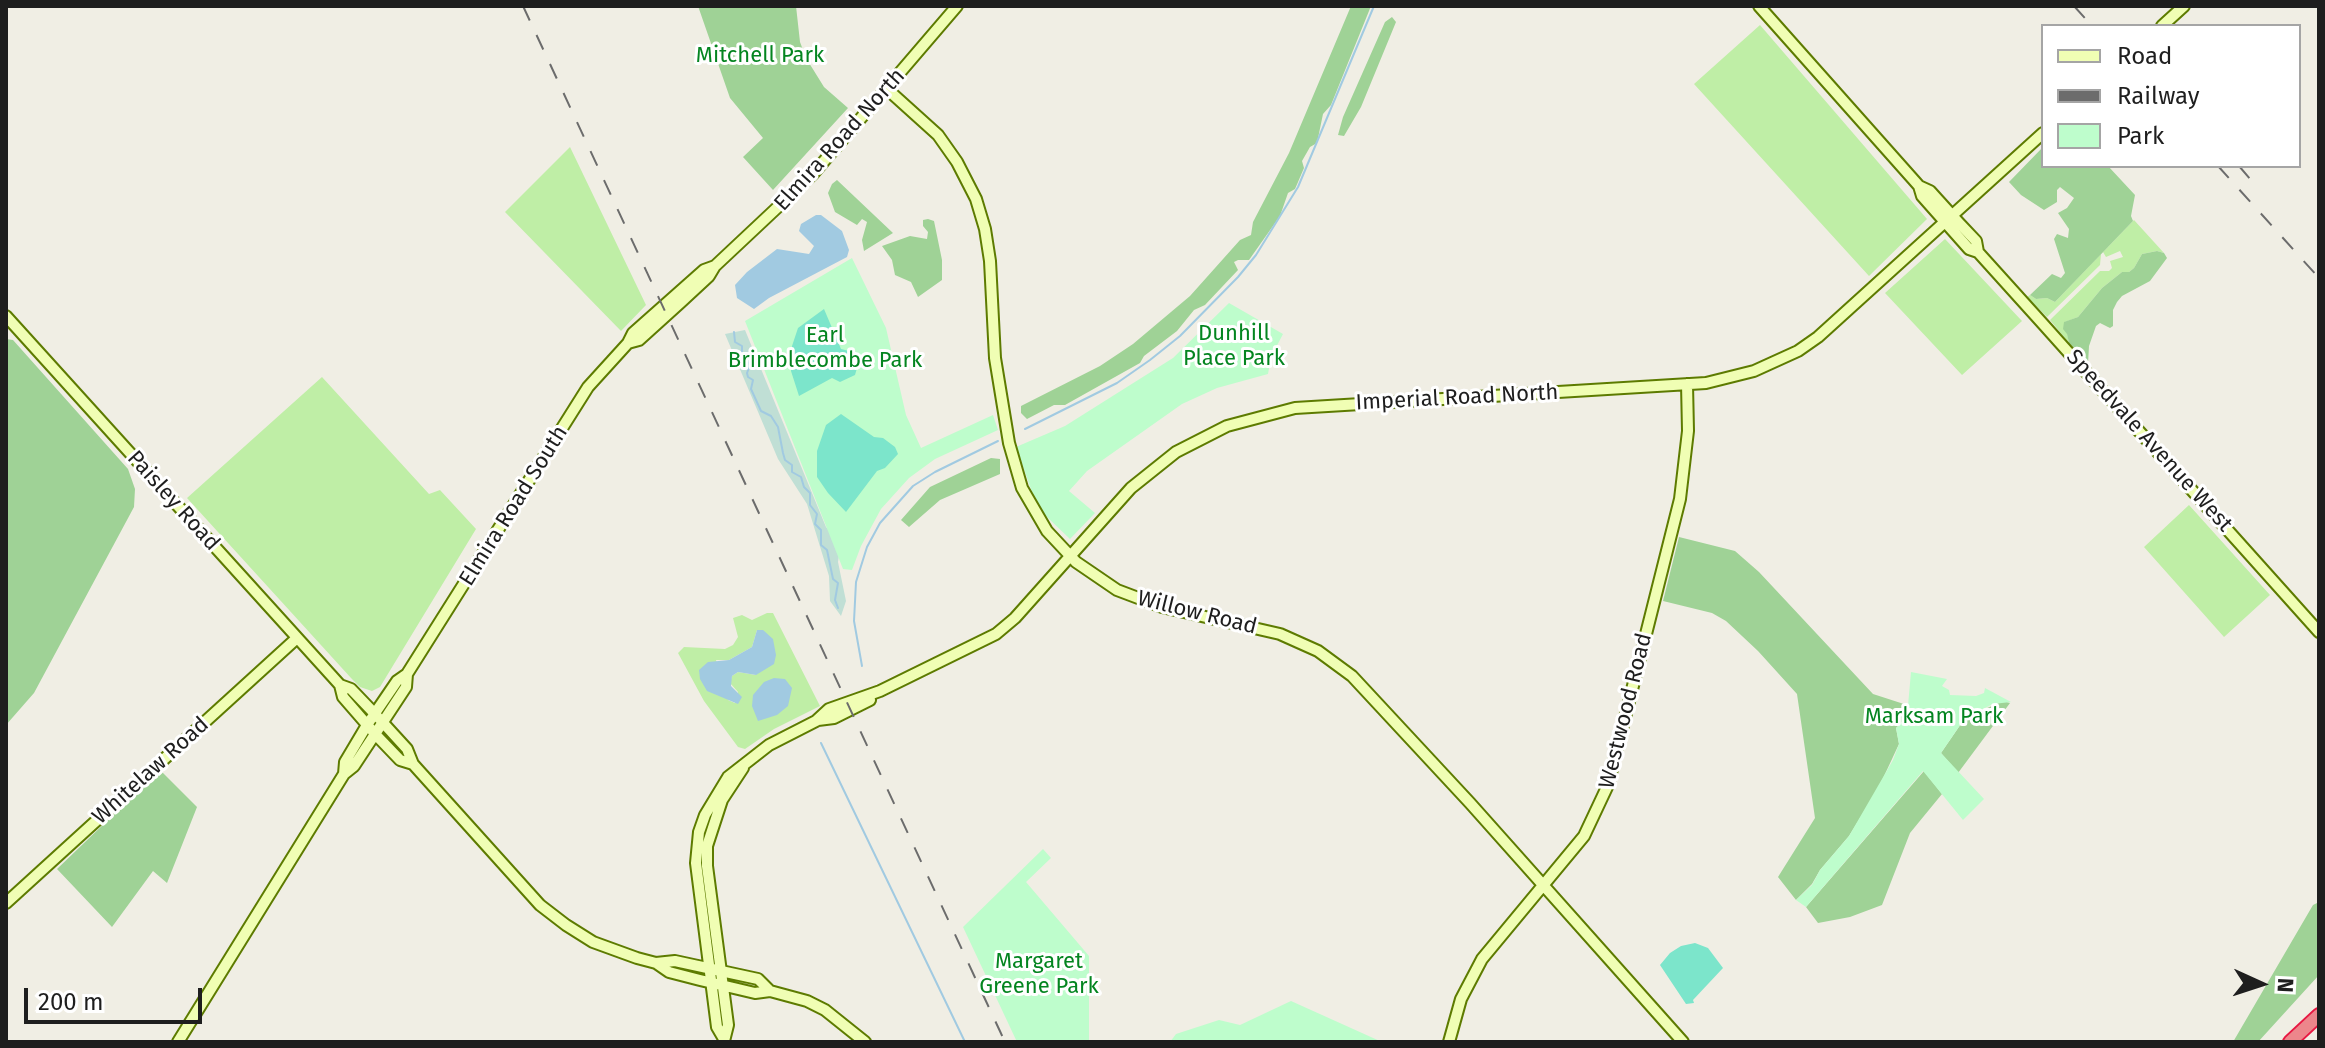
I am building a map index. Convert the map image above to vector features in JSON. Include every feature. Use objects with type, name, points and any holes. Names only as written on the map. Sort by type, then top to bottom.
[{"type":"highway","points":[[2290,1042],[2319,1015]]},
{"type":"street","name":"Elmira Road North","points":[[628,343],[639,340],[657,325],[813,174],[957,6]]},
{"type":"street","name":"Speedvale Avenue West","points":[[1759,6],[1919,186],[1922,196],[1949,219],[1969,249],[1978,252],[2319,632]]},
{"type":"street","points":[[2164,24],[2184,6]]},
{"type":"street","name":"Willow Road","points":[[887,89],[938,135],[957,162],[976,199],[990,261],[995,358],[1012,458],[1022,488],[1047,531],[1070,556],[1099,580],[1140,600],[1280,634],[1318,651],[1369,691],[1683,1042]]},
{"type":"street","name":"Imperial Road North","points":[[744,766],[769,745],[816,721],[829,709],[880,691],[996,634],[1015,618],[1112,507],[1152,468],[1199,438],[1256,416],[1313,406],[1687,384],[1731,378],[1763,367],[1798,351],[1847,313],[2041,135]]},
{"type":"street","name":"Paisley Road","points":[[6,316],[340,685],[351,689],[407,749],[413,764],[540,905],[593,942],[656,963],[669,972],[755,993],[770,991],[792,996],[825,1010],[865,1042]]},
{"type":"street","name":"Elmira Road South","points":[[344,774],[345,762],[367,725],[397,681],[407,674],[588,387],[628,343]]},
{"type":"street","name":"Westwood Road","points":[[1449,1042],[1456,1014],[1475,971],[1501,933],[1584,836],[1608,785],[1680,499],[1688,431],[1687,384]]},
{"type":"street","name":"Whitelaw Road","points":[[6,903],[297,638]]},
{"type":"street","name":"Elmira Road South","points":[[178,1042],[344,774],[354,766],[406,687],[407,674]]},
{"type":"street","name":"Paisley Road","points":[[340,685],[343,697],[376,735],[400,760],[413,764]]},
{"type":"street","points":[[724,1040],[717,1027],[697,881],[699,832],[715,794],[728,777],[744,766]]},
{"type":"street","points":[[724,1040],[728,1025],[707,846],[722,800],[744,766]]},
{"type":"street","name":"Paisley Road","points":[[656,963],[675,961],[758,979],[770,991]]},
{"type":"green space","name":"Mitchell Park","points":[[698,6],[796,6],[800,42],[806,58],[824,87],[848,108],[773,190],[743,157],[763,138],[730,98]]},
{"type":"green space","points":[[1351,6],[1371,6],[1331,105],[1323,114],[1317,143],[1310,147],[1302,161],[1304,168],[1295,189],[1288,193],[1280,216],[1249,260],[1234,262],[1238,270],[1205,305],[1194,310],[1177,331],[1144,356],[1140,363],[1065,405],[1054,405],[1027,419],[1021,413],[1021,406],[1100,366],[1133,344],[1190,296],[1240,240],[1251,235],[1253,222],[1289,153]]},
{"type":"green space","points":[[1392,17],[1396,22],[1361,107],[1344,136],[1338,135],[1385,22]]},
{"type":"green space","points":[[1760,25],[1927,219],[1869,276],[1694,84]]},
{"type":"green space","points":[[570,147],[646,305],[621,331],[505,212]]},
{"type":"green space","points":[[2041,149],[2041,168],[2110,168],[2135,195],[2133,221],[2055,302],[2047,298],[2036,299],[2030,295],[2052,274],[2061,278],[2065,273],[2054,239],[2057,234],[2068,238],[2069,229],[2058,213],[2067,208],[2074,198],[2060,187],[2057,202],[2044,210],[2021,195],[2009,182]]},
{"type":"green space","points":[[837,180],[893,233],[864,251],[862,240],[867,222],[862,219],[857,225],[835,212],[828,193]]},
{"type":"green space","points":[[923,220],[934,221],[942,260],[942,280],[918,297],[911,282],[895,275],[892,260],[882,246],[910,236],[927,239],[928,232]]},
{"type":"green space","points":[[2134,220],[2164,253],[2142,254],[2134,268],[2122,272],[2102,288],[2078,317],[2065,322],[2069,343],[2050,320],[2100,271],[2109,271],[2112,268],[2110,261],[2123,257],[2120,251],[2106,257],[2103,252]]},
{"type":"green space","points":[[1945,239],[2022,321],[1962,375],[1885,293]]},
{"type":"green space","points":[[2157,251],[2167,258],[2150,281],[2117,302],[2113,310],[2113,326],[2110,328],[2100,323],[2096,326],[2089,346],[2088,364],[2069,343],[2063,329],[2064,322],[2078,317],[2102,288],[2122,272],[2134,268],[2142,254]]},
{"type":"green space","points":[[2101,254],[2100,265],[2047,317],[2027,297],[2047,298],[2055,302]]},
{"type":"green space","name":"Earl Brimblecombe Park","points":[[852,258],[886,328],[906,415],[921,448],[993,415],[998,430],[935,459],[909,478],[881,509],[852,570],[843,569],[745,321]]},
{"type":"green space","name":"Dunhill Place Park","points":[[1229,303],[1283,334],[1271,357],[1268,374],[1217,388],[1182,404],[1087,471],[1069,491],[1095,513],[1070,539],[1046,516],[1032,492],[1016,447],[1065,426],[1173,358]]},
{"type":"green space","points":[[824,309],[841,349],[849,351],[857,368],[855,375],[840,382],[832,378],[799,396],[791,371],[792,346],[798,328]]},
{"type":"green space","points":[[6,339],[13,340],[128,469],[135,489],[134,507],[34,693],[6,725]]},
{"type":"green space","points":[[322,377],[429,494],[440,490],[476,529],[380,687],[372,691],[360,687],[351,678],[187,498]]},
{"type":"green space","points":[[841,414],[874,437],[883,438],[895,447],[898,454],[885,468],[877,471],[846,512],[817,477],[817,451],[826,425]]},
{"type":"green space","points":[[991,458],[1000,459],[1000,474],[940,500],[909,527],[901,520],[930,487]]},
{"type":"green space","points":[[2189,505],[2270,595],[2224,637],[2144,547]]},
{"type":"green space","points":[[1679,537],[1735,551],[1759,572],[1873,694],[1907,705],[1907,717],[1896,728],[1899,744],[1878,789],[1849,836],[1796,900],[1778,877],[1815,818],[1797,694],[1726,621],[1712,613],[1663,601]]},
{"type":"green space","points":[[773,613],[820,706],[774,729],[745,749],[738,747],[704,701],[678,653],[684,647],[725,649],[733,645],[738,637],[733,618],[742,615],[752,620]],"holes":[[[757,630],[756,675],[738,672],[732,676],[730,683],[738,692],[735,703],[728,700],[716,660],[729,660],[752,647]]]},
{"type":"green space","name":"Marksam Park","points":[[1911,672],[1947,679],[1942,686],[1949,690],[1950,695],[1976,696],[1984,693],[1985,688],[2011,702],[1993,704],[1965,718],[1941,753],[1984,799],[1963,820],[1923,771],[1806,907],[1796,900],[1812,885],[1820,870],[1849,836],[1893,760],[1899,744],[1896,728],[1907,717]]},
{"type":"green space","points":[[2003,701],[2010,703],[1958,773],[1941,753],[1965,718]]},
{"type":"green space","points":[[160,770],[197,807],[167,883],[153,871],[112,927],[57,869]]},
{"type":"green space","points":[[1924,771],[1942,794],[1910,833],[1882,905],[1850,917],[1818,923],[1806,907]]},
{"type":"green space","name":"Margaret Greene Park","points":[[1043,849],[1051,858],[1026,882],[1089,956],[1089,1042],[1017,1042],[963,927]]},
{"type":"green space","points":[[2319,902],[2319,975],[2258,1042],[2233,1042],[2313,905]]},
{"type":"green space","points":[[1695,943],[1708,948],[1723,968],[1693,1000],[1694,1003],[1686,1004],[1660,965],[1681,946]]},
{"type":"green space","points":[[1291,1001],[1382,1042],[1170,1042],[1176,1034],[1219,1020],[1240,1025]]},
{"type":"shaded area","points":[[821,215],[842,231],[849,250],[847,257],[754,309],[737,298],[735,285],[777,249],[809,254],[814,246],[799,231],[801,224]]},
{"type":"shaded area","points":[[745,330],[826,527],[841,543],[838,562],[846,601],[841,616],[830,601],[829,576],[807,504],[778,459],[725,334]]},
{"type":"shaded area","points":[[757,630],[763,630],[773,639],[774,664],[756,675],[738,672],[732,676],[731,686],[742,697],[738,704],[707,691],[699,670],[708,662],[729,660],[752,647]]},
{"type":"shaded area","points":[[774,678],[785,679],[792,688],[788,706],[777,715],[758,721],[752,706],[753,695],[764,682]]},
{"type":"waterway","points":[[1025,429],[1117,383],[1150,360],[1180,336],[1238,277],[1256,255],[1298,187],[1374,6]]},
{"type":"waterway","points":[[734,332],[735,342],[742,346],[742,356],[750,365],[747,373],[753,380],[751,389],[761,411],[771,416],[778,427],[785,460],[792,465],[792,472],[801,477],[810,493],[810,505],[817,514],[815,524],[821,530],[821,545],[827,550],[833,579],[838,583],[835,600],[838,608]]},
{"type":"waterway","points":[[862,666],[854,621],[856,582],[867,547],[880,523],[913,486],[998,441]]},
{"type":"waterway","points":[[821,743],[965,1042]]},
{"type":"railway","points":[[523,6],[1005,1042]]},
{"type":"railway","points":[[2074,6],[2090,24]]},
{"type":"railway","points":[[2220,168],[2319,278]]},
{"type":"railway","points":[[2241,168],[2250,179]]}]
